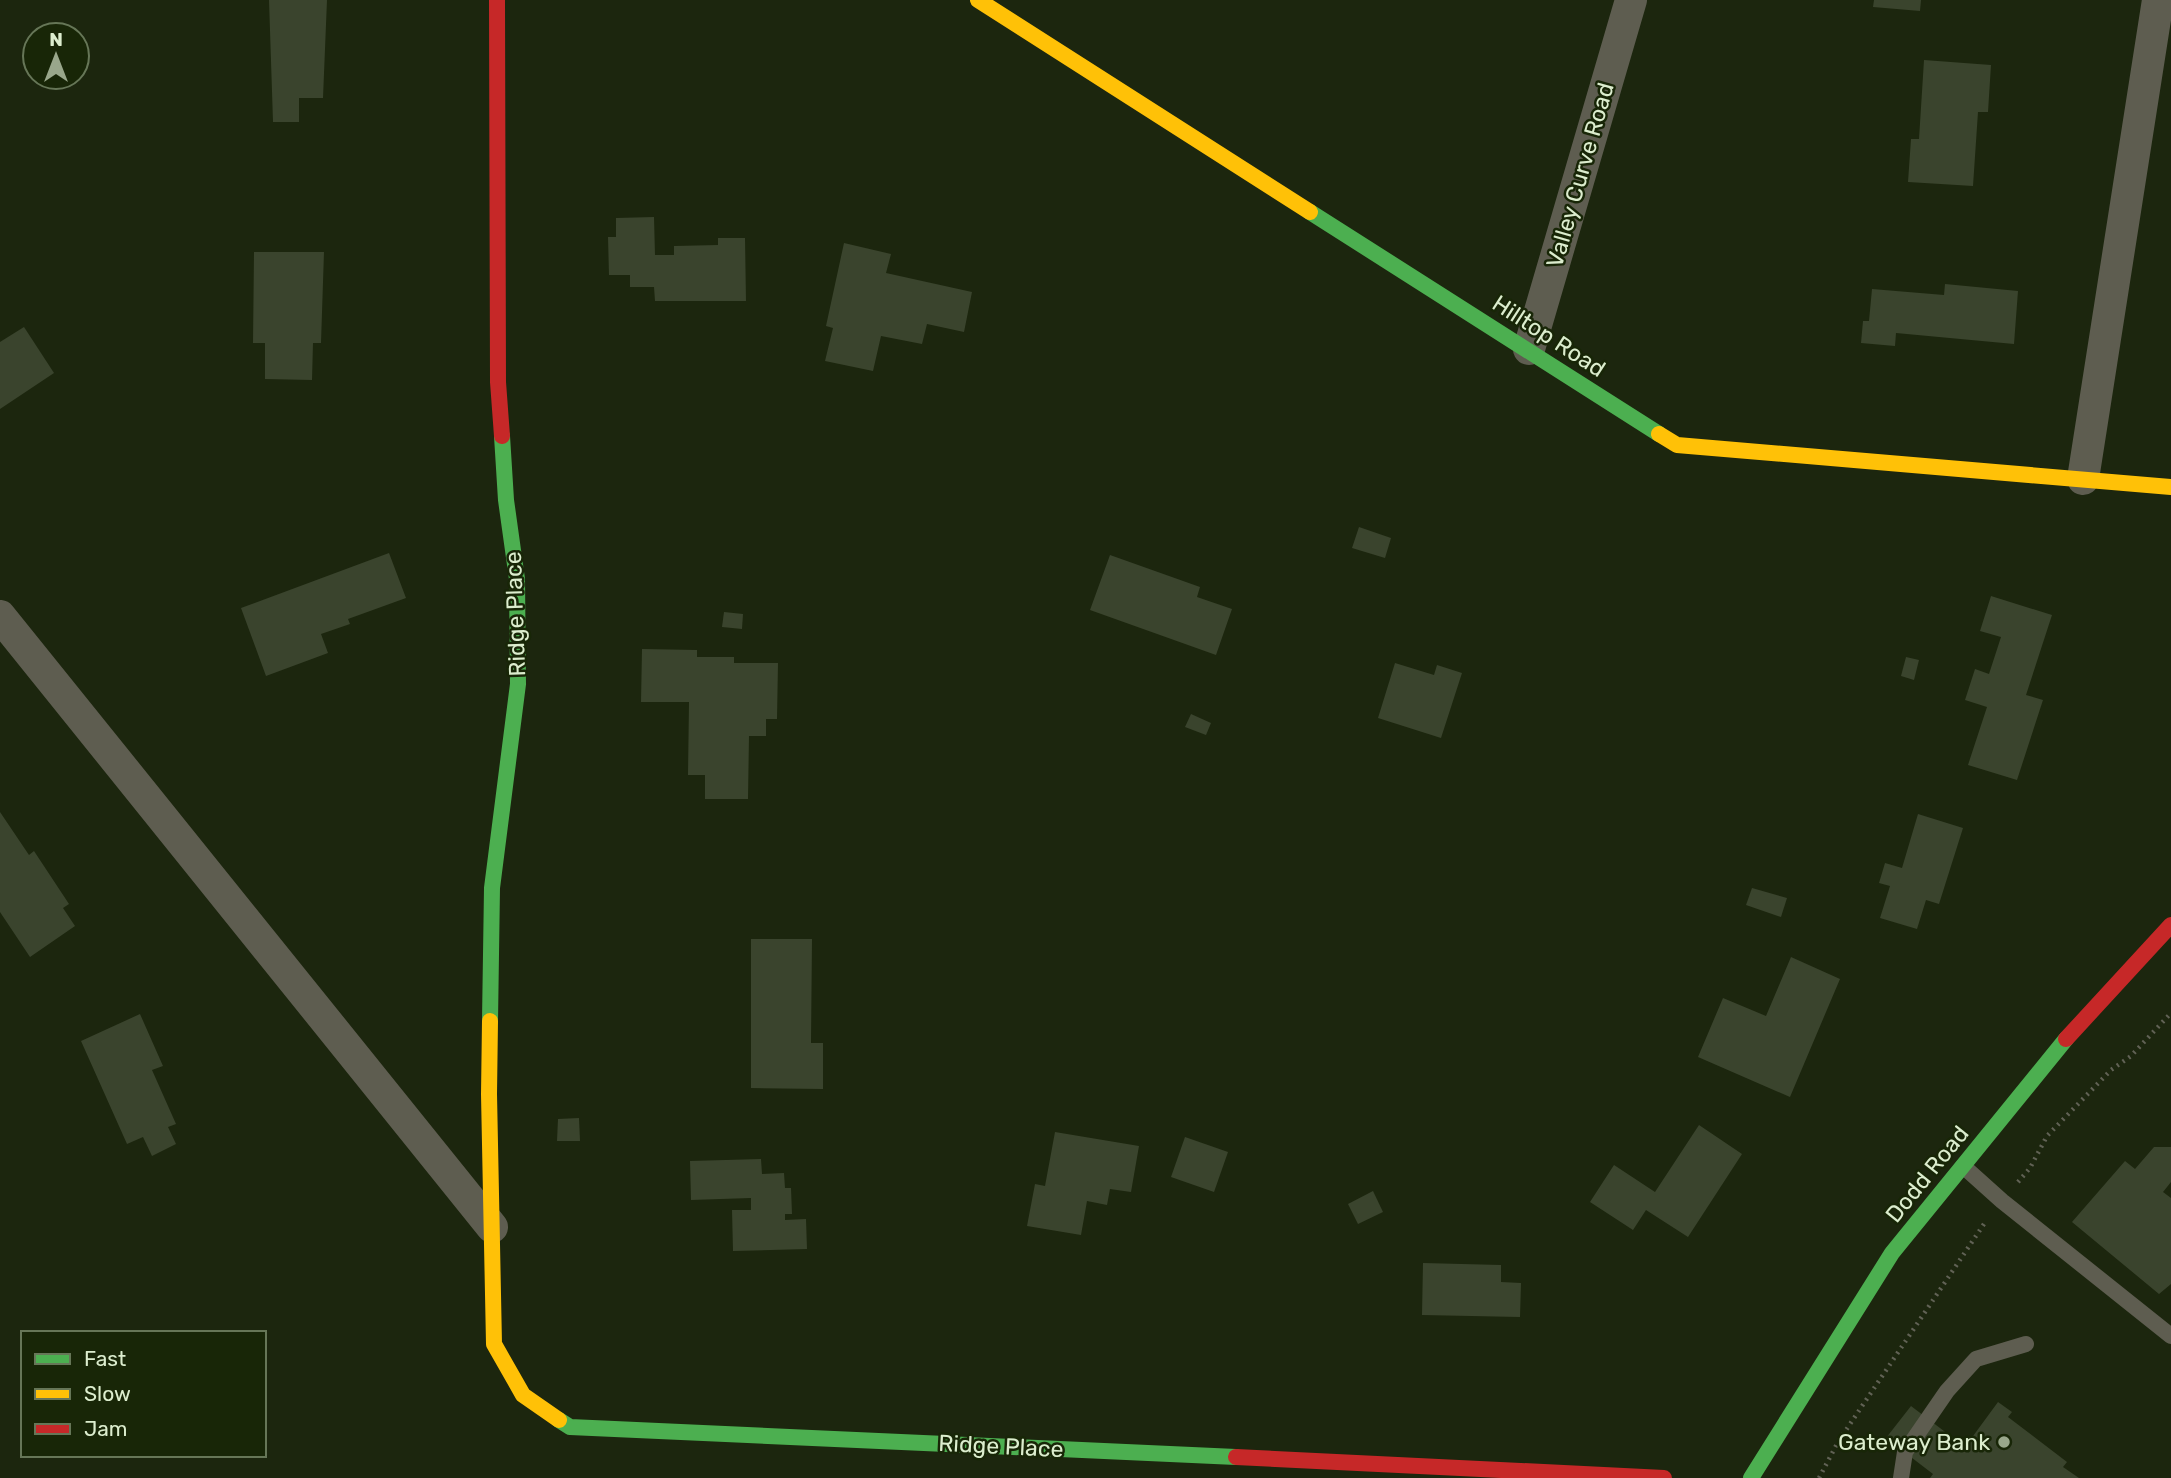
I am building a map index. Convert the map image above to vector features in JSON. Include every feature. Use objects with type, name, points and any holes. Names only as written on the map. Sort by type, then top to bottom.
[{"type":"street","name":"Ridge Place","points":[[497,0],[498,382],[506,500],[517,579],[518,684],[492,888],[489,1094],[494,1344],[523,1395],[570,1427],[1664,1478]]},
{"type":"street","name":"Hilltop Road","points":[[978,0],[1677,445],[2171,486]]},
{"type":"street","name":"Valley Curve Road","points":[[1529,349],[1631,0]]},
{"type":"street","points":[[2083,479],[2158,0]]},
{"type":"street","points":[[0,617],[492,1227]]},
{"type":"street","name":"Dodd Road","points":[[1751,1478],[1892,1253],[2064,1041],[2167,937]]},
{"type":"lane","points":[[1963,1166],[2002,1201],[2171,1336]]},
{"type":"lane","points":[[1901,1478],[1905,1452],[1947,1391],[1969,1367],[1976,1360],[2026,1345]]},
{"type":"path","points":[[1819,1478],[1838,1442],[1991,1214],[2030,1168],[2046,1136],[2111,1070],[2131,1056],[2171,1013]]},
{"type":"building","points":[[269,0],[327,0],[323,98],[299,98],[299,122],[273,122]]},
{"type":"building","points":[[1874,0],[1921,0],[1920,11],[1873,7]]},
{"type":"building","points":[[1924,60],[1991,65],[1988,112],[1978,112],[1973,186],[1908,182],[1911,139],[1919,139]]},
{"type":"building","points":[[654,217],[655,255],[674,255],[674,246],[718,245],[718,238],[745,238],[746,301],[655,301],[654,287],[630,287],[630,275],[609,275],[608,237],[616,237],[616,218]]},
{"type":"building","points":[[844,243],[891,254],[886,273],[972,292],[964,332],[927,324],[922,344],[881,336],[873,371],[825,361],[833,328],[826,326]]},
{"type":"building","points":[[254,252],[324,252],[321,343],[313,343],[312,380],[265,379],[265,343],[253,343]]},
{"type":"building","points":[[1945,284],[2018,291],[2014,344],[1896,333],[1895,346],[1861,343],[1863,321],[1869,321],[1872,289],[1944,295]]},
{"type":"building","points":[[24,327],[54,373],[0,409],[0,342]]},
{"type":"building","points":[[1359,527],[1391,538],[1385,558],[1352,548]]},
{"type":"building","points":[[389,553],[406,598],[348,619],[350,624],[321,634],[328,653],[266,676],[241,608]]},
{"type":"building","points":[[1110,555],[1200,587],[1197,597],[1232,609],[1216,655],[1090,610]]},
{"type":"building","points":[[1991,596],[2052,615],[2026,695],[2043,700],[2017,780],[1968,765],[1987,707],[1965,700],[1975,669],[1989,674],[2001,637],[1980,631]]},
{"type":"building","points":[[724,612],[743,614],[742,629],[722,627]]},
{"type":"building","points":[[642,649],[697,650],[697,657],[734,657],[734,663],[778,663],[777,719],[766,719],[766,736],[749,736],[748,799],[705,799],[705,775],[688,775],[689,702],[641,702]]},
{"type":"building","points":[[1906,657],[1919,660],[1914,680],[1901,676]]},
{"type":"building","points":[[1395,663],[1434,675],[1437,665],[1462,673],[1441,738],[1378,718]]},
{"type":"building","points":[[1191,714],[1211,723],[1206,735],[1185,727]]},
{"type":"building","points":[[0,812],[29,855],[34,851],[69,904],[63,908],[75,926],[30,957],[0,912]]},
{"type":"building","points":[[1918,814],[1963,828],[1939,904],[1926,900],[1917,929],[1880,918],[1890,886],[1879,883],[1885,863],[1902,868]]},
{"type":"building","points":[[1752,888],[1787,898],[1781,917],[1746,905]]},
{"type":"building","points":[[751,939],[812,939],[811,1043],[823,1043],[823,1089],[751,1088]]},
{"type":"building","points":[[1791,957],[1840,979],[1790,1097],[1698,1057],[1723,998],[1766,1016]]},
{"type":"building","points":[[140,1014],[163,1066],[152,1070],[176,1124],[168,1127],[176,1144],[152,1156],[143,1137],[127,1144],[81,1041]]},
{"type":"building","points":[[579,1118],[580,1141],[557,1141],[558,1119]]},
{"type":"building","points":[[1699,1125],[1742,1154],[1688,1237],[1646,1210],[1633,1230],[1590,1202],[1614,1165],[1655,1192]]},
{"type":"building","points":[[1055,1132],[1139,1146],[1131,1192],[1110,1189],[1107,1205],[1087,1201],[1081,1235],[1027,1226],[1035,1184],[1045,1186]]},
{"type":"building","points":[[1185,1137],[1228,1152],[1214,1192],[1171,1177]]},
{"type":"building","points":[[2154,1147],[2171,1147],[2171,1182],[2163,1192],[2171,1198],[2171,1284],[2159,1294],[2072,1222],[2125,1161],[2135,1169]]},
{"type":"building","points":[[761,1159],[762,1174],[784,1173],[785,1188],[791,1188],[792,1214],[785,1214],[785,1220],[806,1219],[807,1249],[733,1251],[732,1210],[751,1210],[751,1198],[691,1200],[690,1161]]},
{"type":"building","points":[[1373,1191],[1383,1212],[1358,1224],[1348,1204]]},
{"type":"building","points":[[1423,1263],[1501,1265],[1501,1282],[1521,1283],[1520,1317],[1422,1315]]},
{"type":"building","name":"Gateway Bank","points":[[1998,1402],[2012,1412],[2008,1417],[2067,1462],[2063,1467],[2079,1478],[1930,1478],[1933,1474],[1886,1438],[1911,1406],[1965,1447]]},
{"type":"traffic: fast","points":[[1310,212],[1659,434]]},
{"type":"traffic: fast","points":[[490,1021],[492,888],[518,684],[517,579],[506,500],[502,436]]},
{"type":"traffic: fast","points":[[1751,1478],[1892,1253],[2066,1039]]},
{"type":"traffic: fast","points":[[559,1420],[570,1427],[1236,1457]]},
{"type":"traffic: slow","points":[[978,0],[1310,212]]},
{"type":"traffic: slow","points":[[1659,434],[1677,445],[2171,487]]},
{"type":"traffic: slow","points":[[490,1021],[494,1344],[523,1395],[559,1420]]},
{"type":"traffic: jam","points":[[497,0],[498,382],[502,436]]},
{"type":"traffic: jam","points":[[2066,1039],[2171,925]]},
{"type":"traffic: jam","points":[[1236,1457],[1664,1478]]},
{"type":"place","name":"Gateway Bank","points":[[2004,1442]]}]
